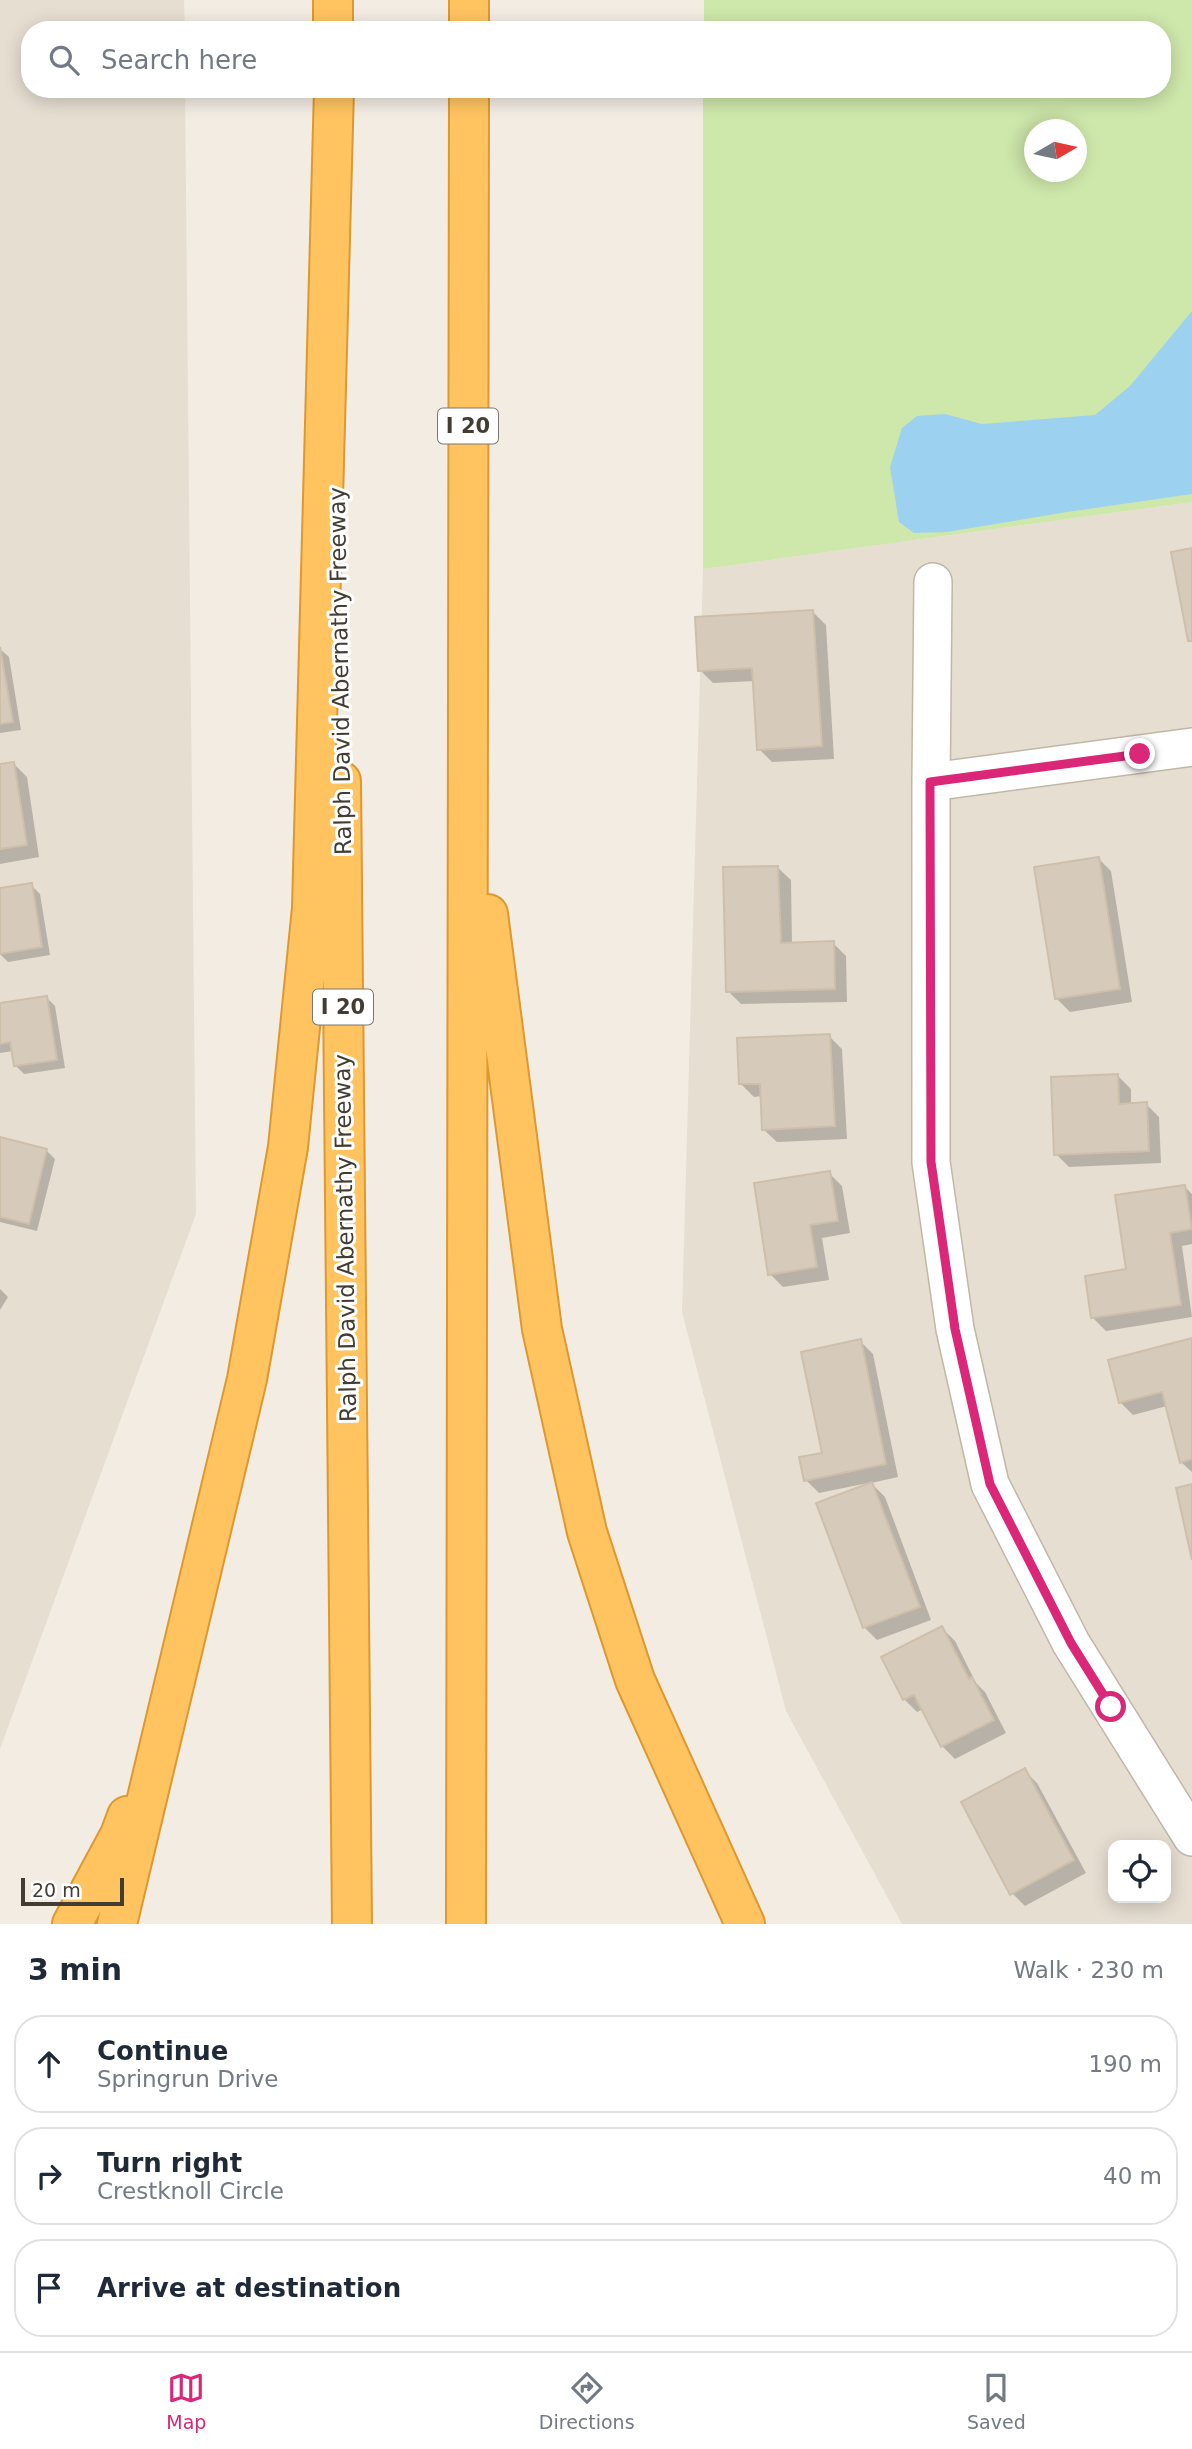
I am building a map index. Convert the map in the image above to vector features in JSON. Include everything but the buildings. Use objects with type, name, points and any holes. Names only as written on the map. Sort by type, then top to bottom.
[{"type":"highway","points":[[333,0],[334,21]]},
{"type":"highway","points":[[469,0],[469,21]]},
{"type":"highway","points":[[117,1924],[247,1379],[290,1133],[312,908],[334,98]]},
{"type":"highway","name":"Ralph David Abernathy Freeway","points":[[334,98],[352,1924]]},
{"type":"highway","name":"I 20","points":[[466,1924],[469,98]]},
{"type":"highway","points":[[468,763],[542,1329],[587,1532],[635,1680],[745,1924]]},
{"type":"highway","points":[[72,1924],[120,1835],[168,1710]]},
{"type":"street","points":[[933,582],[930,782],[931,1162],[955,1329],[990,1484],[1071,1643],[1192,1837]]},
{"type":"street","points":[[930,782],[1192,747]]},
{"type":"shaded area","points":[[0,0],[184,0],[185,21],[21,21],[21,98],[185,98],[196,1214],[0,1749]]},
{"type":"shaded area","points":[[1192,502],[1192,1924],[902,1924],[786,1711],[682,1312],[703,569]]},
{"type":"green space","points":[[704,0],[1192,0],[1192,502],[703,569],[703,98],[1171,98],[1171,21],[704,21]]},
{"type":"water","points":[[1192,311],[1192,494],[947,532],[914,533],[899,522],[890,467],[902,428],[917,416],[945,414],[982,424],[1095,415],[1130,386]]},
{"type":"route","points":[[1111,1707],[1071,1643],[990,1484],[955,1329],[931,1162],[930,782],[1140,754]]}]
